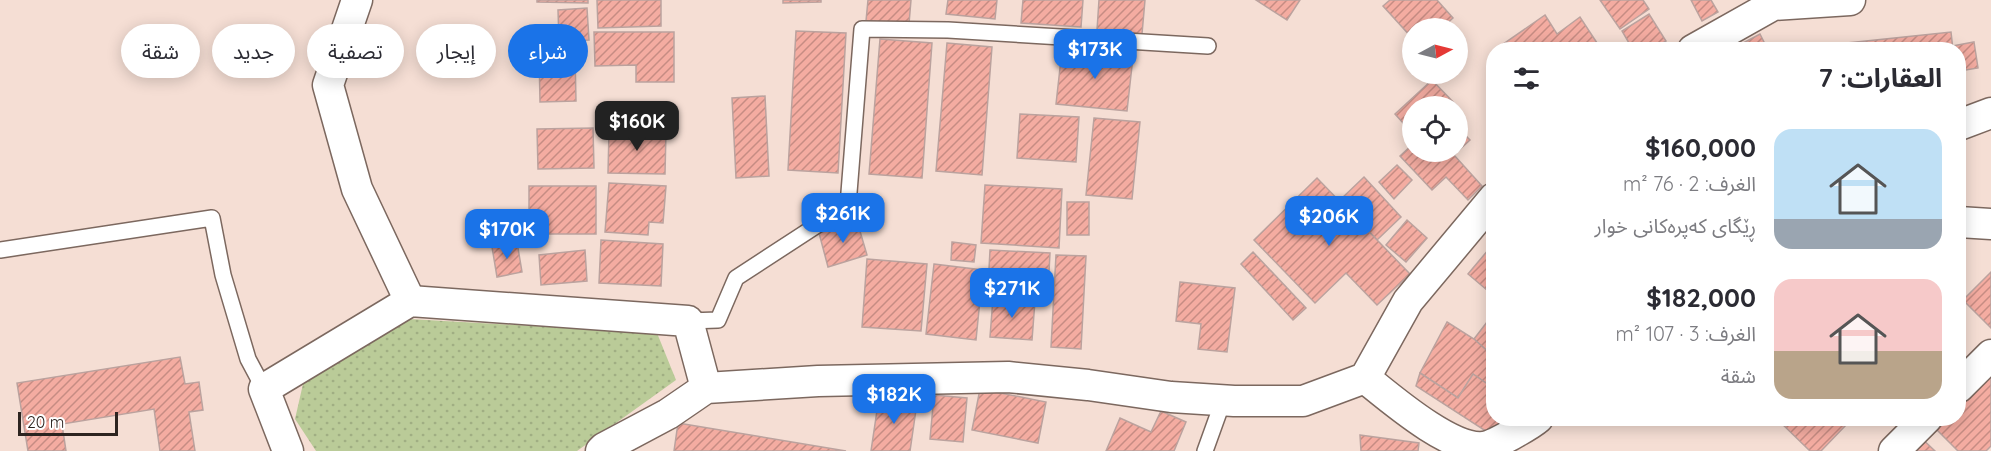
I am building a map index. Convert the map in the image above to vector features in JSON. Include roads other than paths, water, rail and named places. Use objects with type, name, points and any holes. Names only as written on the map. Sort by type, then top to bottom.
[{"type":"street","points":[[357,0],[328,85],[357,189],[410,301]]},
{"type":"street","points":[[1707,42],[1773,5],[1850,0]]},
{"type":"street","points":[[1966,122],[1991,113]]},
{"type":"street","points":[[601,451],[668,414],[706,388],[818,381],[1008,377],[1088,384],[1171,397],[1223,401],[1303,401],[1365,378],[1408,301],[1486,208]]},
{"type":"street","points":[[1966,222],[1991,224]]},
{"type":"street","points":[[288,451],[264,389],[410,301],[688,321],[706,388]]},
{"type":"street","points":[[1966,380],[1991,355]]},
{"type":"street","points":[[1365,378],[1415,419],[1457,444],[1484,449],[1524,426]]},
{"type":"street","points":[[1894,451],[1919,426]]},
{"type":"lane","points":[[688,321],[718,320],[736,278],[848,205],[862,29],[948,30],[1208,46]]},
{"type":"lane","points":[[0,250],[213,218],[224,275],[248,359],[264,389]]},
{"type":"lane","points":[[1204,451],[1223,401]]}]
